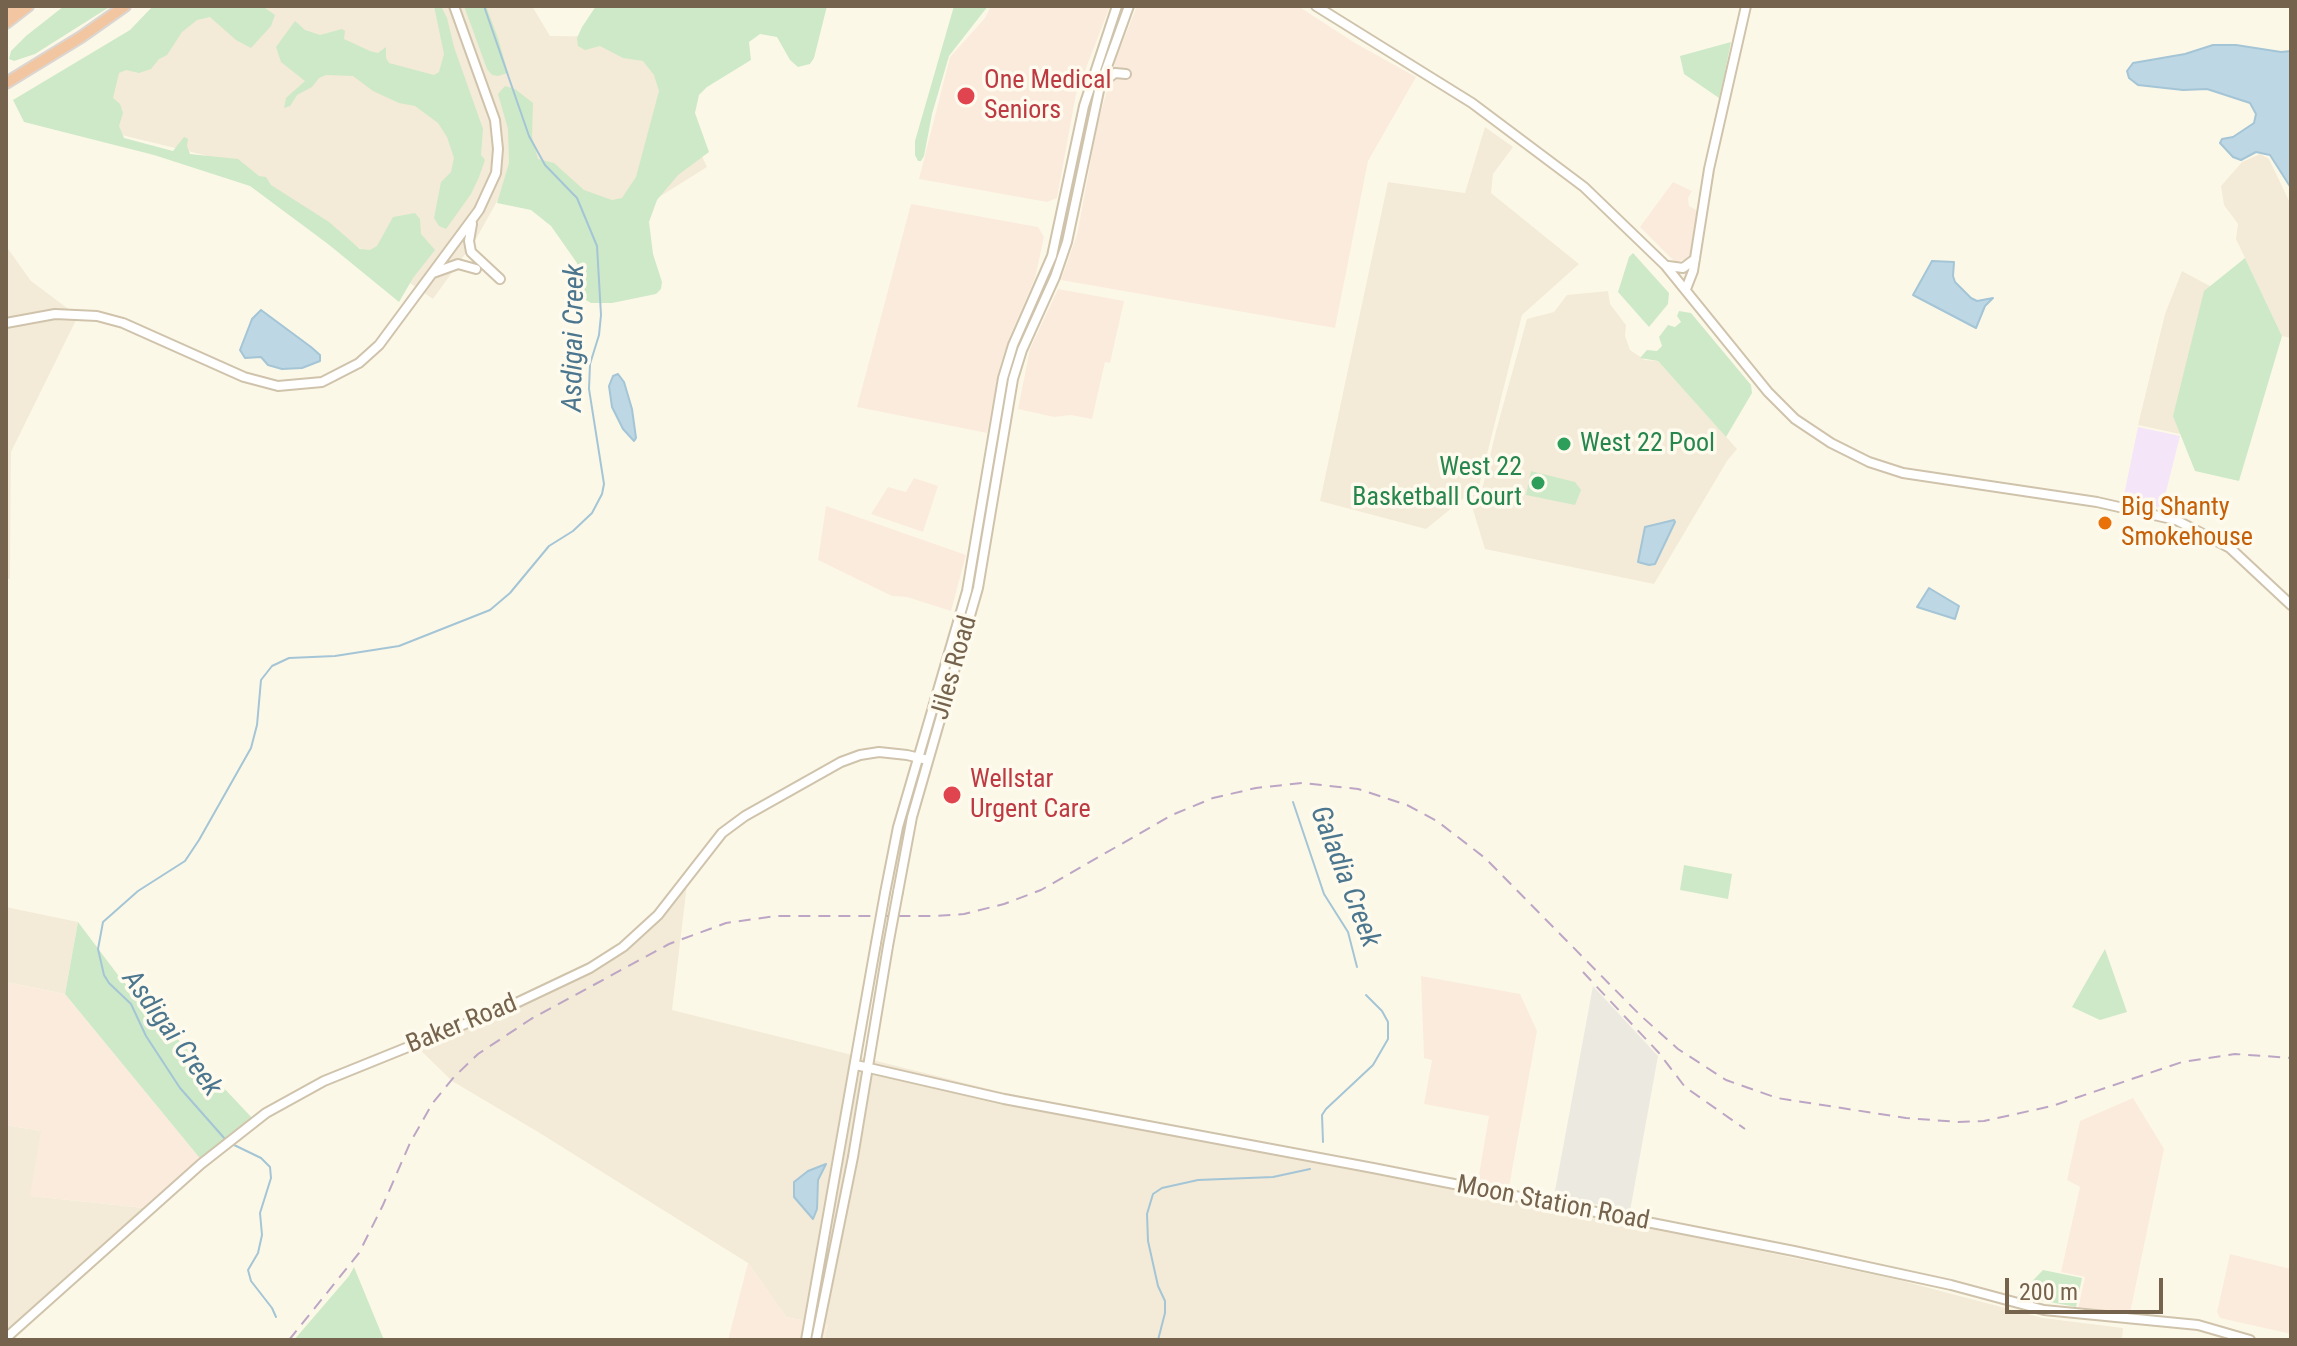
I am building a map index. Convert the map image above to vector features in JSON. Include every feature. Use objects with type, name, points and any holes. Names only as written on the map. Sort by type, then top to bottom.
[{"type":"highway","points":[[6,10],[12,6]]},
{"type":"highway","points":[[6,23],[28,6]]},
{"type":"highway","points":[[6,83],[125,6]]},
{"type":"street","points":[[6,323],[55,314],[97,316],[131,327],[255,381],[294,387],[333,378],[364,359],[379,345],[473,220],[492,185],[498,161],[498,139],[492,112],[454,6]]},
{"type":"street","name":"Jiles Road","points":[[816,1340],[853,1157],[908,835],[923,759],[967,591],[1003,378],[1013,345],[1052,256],[1084,106],[1117,6]]},
{"type":"street","name":"Jiles Road","points":[[806,1340],[898,827],[978,588],[1013,379],[1067,242],[1100,86],[1129,6]]},
{"type":"street","points":[[1316,6],[1472,103],[1584,187],[1665,265],[1773,397],[1804,425],[1847,452],[1879,466],[1916,476],[2108,503],[2176,520],[2230,548],[2291,605]]},
{"type":"street","points":[[1686,289],[1696,259],[1709,169],[1733,76],[1746,6]]},
{"type":"street","points":[[1100,86],[1109,76],[1126,74]]},
{"type":"street","points":[[473,220],[469,241],[471,252],[500,279]]},
{"type":"street","points":[[1665,265],[1683,268],[1696,259]]},
{"type":"street","points":[[432,273],[458,264],[476,269]]},
{"type":"street","name":"Baker Road","points":[[6,1338],[201,1164],[266,1113],[324,1081],[512,1005],[590,968],[623,947],[658,915],[722,833],[745,816],[841,762],[879,752],[923,759]]},
{"type":"street","name":"Moon Station Road","points":[[856,1065],[1004,1099],[1794,1251],[1951,1285],[2044,1310],[2198,1325],[2250,1340]]},
{"type":"shaded area","points":[[175,6],[532,6],[550,36],[647,37],[707,167],[640,209],[510,178],[476,239],[433,299],[237,163],[18,110]]},
{"type":"shaded area","points":[[991,6],[1110,6],[1076,94],[1057,198],[1047,202],[919,179],[950,57],[985,18]]},
{"type":"shaded area","points":[[1137,6],[1298,6],[1416,77],[1368,161],[1335,328],[1061,280],[1077,235],[1098,122],[1116,59]]},
{"type":"shaded area","points":[[1485,127],[1513,147],[1493,174],[1491,193],[1579,264],[1522,315],[1479,486],[1426,529],[1320,501],[1388,182],[1465,193]]},
{"type":"shaded area","points":[[2260,154],[2269,159],[2291,205],[2291,338],[2282,336],[2236,239],[2238,224],[2224,205],[2221,186],[2242,162]]},
{"type":"shaded area","points":[[1673,182],[1692,191],[1688,198],[1689,206],[1698,211],[1690,258],[1679,261],[1674,261],[1640,227]]},
{"type":"shaded area","points":[[911,204],[1038,227],[1044,237],[1035,278],[999,370],[987,433],[857,407]]},
{"type":"shaded area","points":[[6,246],[31,281],[78,316],[11,452],[10,579],[6,579]]},
{"type":"shaded area","points":[[2182,271],[2219,291],[2180,434],[2138,425],[2165,314]]},
{"type":"shaded area","points":[[1058,289],[1124,301],[1110,363],[1105,362],[1092,419],[1071,415],[1054,417],[1018,409],[1030,349]]},
{"type":"shaded area","points":[[1608,291],[1610,304],[1626,325],[1625,336],[1630,350],[1645,360],[1658,361],[1737,449],[1654,584],[1485,549],[1469,497],[1482,490],[1527,319],[1554,312],[1567,295]]},
{"type":"shaded area","points":[[2138,427],[2180,436],[2162,508],[2126,499],[2124,495]]},
{"type":"shaded area","points":[[914,478],[938,486],[923,532],[871,514],[888,487],[906,492]]},
{"type":"shaded area","points":[[826,506],[966,555],[951,611],[907,597],[892,596],[818,560]]},
{"type":"shaded area","points":[[688,876],[672,1010],[997,1091],[1899,1280],[2043,1318],[2123,1328],[2122,1340],[824,1340],[828,1325],[786,1317],[748,1263],[452,1081],[413,1043],[515,1001],[592,961],[652,922]]},
{"type":"shaded area","points":[[6,907],[78,922],[65,994],[6,982]]},
{"type":"shaded area","points":[[1421,976],[1520,994],[1537,1031],[1509,1187],[1478,1181],[1489,1116],[1424,1104],[1432,1060],[1424,1058]]},
{"type":"shaded area","points":[[6,982],[65,994],[203,1162],[145,1208],[30,1196],[41,1131],[6,1125]]},
{"type":"shaded area","points":[[1593,986],[1658,1056],[1630,1211],[1554,1196]]},
{"type":"shaded area","points":[[2133,1098],[2164,1149],[2130,1313],[2078,1309],[2085,1277],[2061,1272],[2080,1187],[2067,1180],[2080,1121]]},
{"type":"shaded area","points":[[6,1125],[42,1131],[31,1196],[145,1208],[72,1284],[6,1339]]},
{"type":"shaded area","points":[[2230,1254],[2291,1269],[2291,1334],[2220,1318],[2217,1312]]},
{"type":"shaded area","points":[[748,1263],[786,1317],[828,1325],[824,1340],[728,1340]]},
{"type":"green space","points":[[64,6],[111,6],[35,54],[14,61],[9,59],[11,51],[26,36]]},
{"type":"green space","points":[[153,6],[262,6],[275,15],[271,26],[251,48],[236,40],[210,17],[197,20],[182,32],[167,55],[151,69],[139,73],[126,70],[119,73],[113,98],[120,104],[123,113],[119,126],[124,138],[173,151],[184,137],[188,139],[190,154],[238,159],[259,176],[266,177],[271,185],[329,222],[360,249],[370,250],[377,246],[393,217],[415,213],[420,219],[421,234],[435,250],[399,302],[250,186],[154,155],[24,122],[13,100],[130,30]]},
{"type":"green space","points":[[434,6],[441,6],[447,18],[483,129],[481,155],[485,160],[471,194],[446,229],[439,226],[434,218],[441,182],[451,172],[454,158],[438,123],[415,106],[399,103],[373,91],[353,76],[326,75],[319,78],[284,108],[286,98],[305,81],[281,62],[276,47],[295,21],[305,30],[320,35],[342,29],[345,31],[344,39],[370,51],[378,53],[386,47],[389,63],[434,75],[439,72],[444,54]]},
{"type":"green space","points":[[464,6],[486,6],[508,73],[492,75],[487,69]]},
{"type":"green space","points":[[596,6],[827,6],[810,64],[798,67],[790,60],[777,37],[760,34],[749,42],[751,60],[699,95],[695,113],[709,152],[678,175],[657,200],[649,222],[661,289],[656,294],[612,303],[591,303],[584,299],[578,290],[577,263],[551,226],[531,210],[497,203],[509,163],[508,129],[498,94],[505,86],[515,89],[533,103],[532,137],[538,159],[554,163],[584,190],[612,200],[622,198],[636,177],[659,91],[654,75],[643,61],[623,58],[600,46],[585,50],[578,46],[577,38]]},
{"type":"green space","points":[[954,6],[988,6],[949,56],[932,114],[924,156],[918,161],[915,141]]},
{"type":"green space","points":[[1731,42],[1719,98],[1684,74],[1680,56]]},
{"type":"green space","points":[[1633,253],[1669,293],[1668,304],[1649,327],[1618,292]]},
{"type":"green space","points":[[2245,258],[2282,336],[2239,481],[2195,471],[2173,416],[2204,291]]},
{"type":"green space","points":[[1679,311],[1691,313],[1751,385],[1752,393],[1726,437],[1658,361],[1640,358],[1647,350],[1657,351],[1662,346],[1659,337],[1668,325],[1675,327],[1681,322],[1677,316]]},
{"type":"green space","points":[[1531,471],[1575,482],[1581,490],[1575,505],[1526,495]]},
{"type":"green space","points":[[1684,865],[1732,874],[1728,899],[1680,890]]},
{"type":"green space","points":[[78,922],[121,979],[255,1121],[203,1162],[65,994]]},
{"type":"green space","points":[[2105,949],[2127,1012],[2100,1020],[2072,1007]]},
{"type":"green space","points":[[354,1267],[384,1340],[294,1340],[349,1276]]},
{"type":"green space","points":[[2043,1270],[2082,1278],[2076,1307],[2018,1296]]},
{"type":"water","points":[[2213,45],[2291,51],[2291,188],[2270,155],[2256,152],[2241,160],[2233,157],[2220,143],[2222,139],[2233,137],[2254,123],[2256,114],[2250,103],[2207,89],[2138,85],[2129,78],[2127,71],[2133,63],[2185,54]]},
{"type":"water","points":[[1932,261],[1954,262],[1955,282],[1971,298],[1977,301],[1993,298],[1985,306],[1976,328],[1913,295]]},
{"type":"water","points":[[261,310],[311,347],[320,355],[320,361],[302,368],[282,369],[268,365],[261,357],[245,358],[240,350],[252,319]]},
{"type":"water","points":[[618,374],[624,382],[632,409],[634,441],[623,429],[612,407],[609,386],[613,376]]},
{"type":"water","points":[[1674,520],[1655,564],[1638,562],[1645,527]]},
{"type":"water","points":[[1929,588],[1959,606],[1955,619],[1917,607]]},
{"type":"water","points":[[826,1164],[818,1180],[817,1209],[813,1219],[794,1197],[794,1182],[808,1171]]},
{"type":"waterway","name":"Asdigai Creek","points":[[225,1139],[180,1088],[146,1036],[131,1004],[104,975],[98,949],[103,922],[138,891],[185,861],[199,840],[251,748],[257,725],[261,680],[272,666],[289,658],[335,656],[399,646],[490,610],[510,593],[549,546],[573,531],[592,513],[602,494],[604,484],[589,389],[590,364],[599,335],[601,315],[597,246],[577,198],[545,165],[529,136],[484,6]]},
{"type":"waterway","name":"Galadia Creek","points":[[1293,802],[1324,894],[1348,932],[1357,967]]},
{"type":"waterway","name":"Galadia Creek","points":[[1323,1142],[1322,1115],[1373,1065],[1388,1039],[1388,1022],[1366,995]]},
{"type":"waterway","name":"Asdigai Creek","points":[[230,1143],[261,1158],[270,1167],[271,1178],[260,1213],[262,1235],[258,1253],[248,1270],[251,1281],[276,1317]]},
{"type":"waterway","name":"Galadia Creek","points":[[1158,1340],[1165,1301],[1158,1286],[1148,1241],[1147,1214],[1153,1194],[1162,1188],[1198,1180],[1273,1177],[1310,1169]]},
{"type":"railway","points":[[289,1340],[359,1253],[410,1143],[432,1104],[478,1054],[531,1019],[669,944],[726,923],[776,916],[964,914],[1004,904],[1041,890],[1172,815],[1213,798],[1256,788],[1302,783],[1358,789],[1407,805],[1437,821],[1485,858],[1640,1015],[1678,1049],[1726,1080],[1777,1098],[1906,1118],[1984,1121],[2052,1106],[2182,1062],[2235,1054],[2291,1058]]},
{"type":"railway","points":[[1583,972],[1659,1053],[1685,1087],[1745,1129]]},
{"type":"place","name":"One Medical Seniors","points":[[966,96]]},
{"type":"place","name":"West 22 Pool","points":[[1564,444]]},
{"type":"place","name":"West 22 Basketball Court","points":[[1538,483]]},
{"type":"place","name":"Big Shanty Smokehouse","points":[[2105,523]]},
{"type":"place","name":"Wellstar Urgent Care","points":[[952,795]]}]
